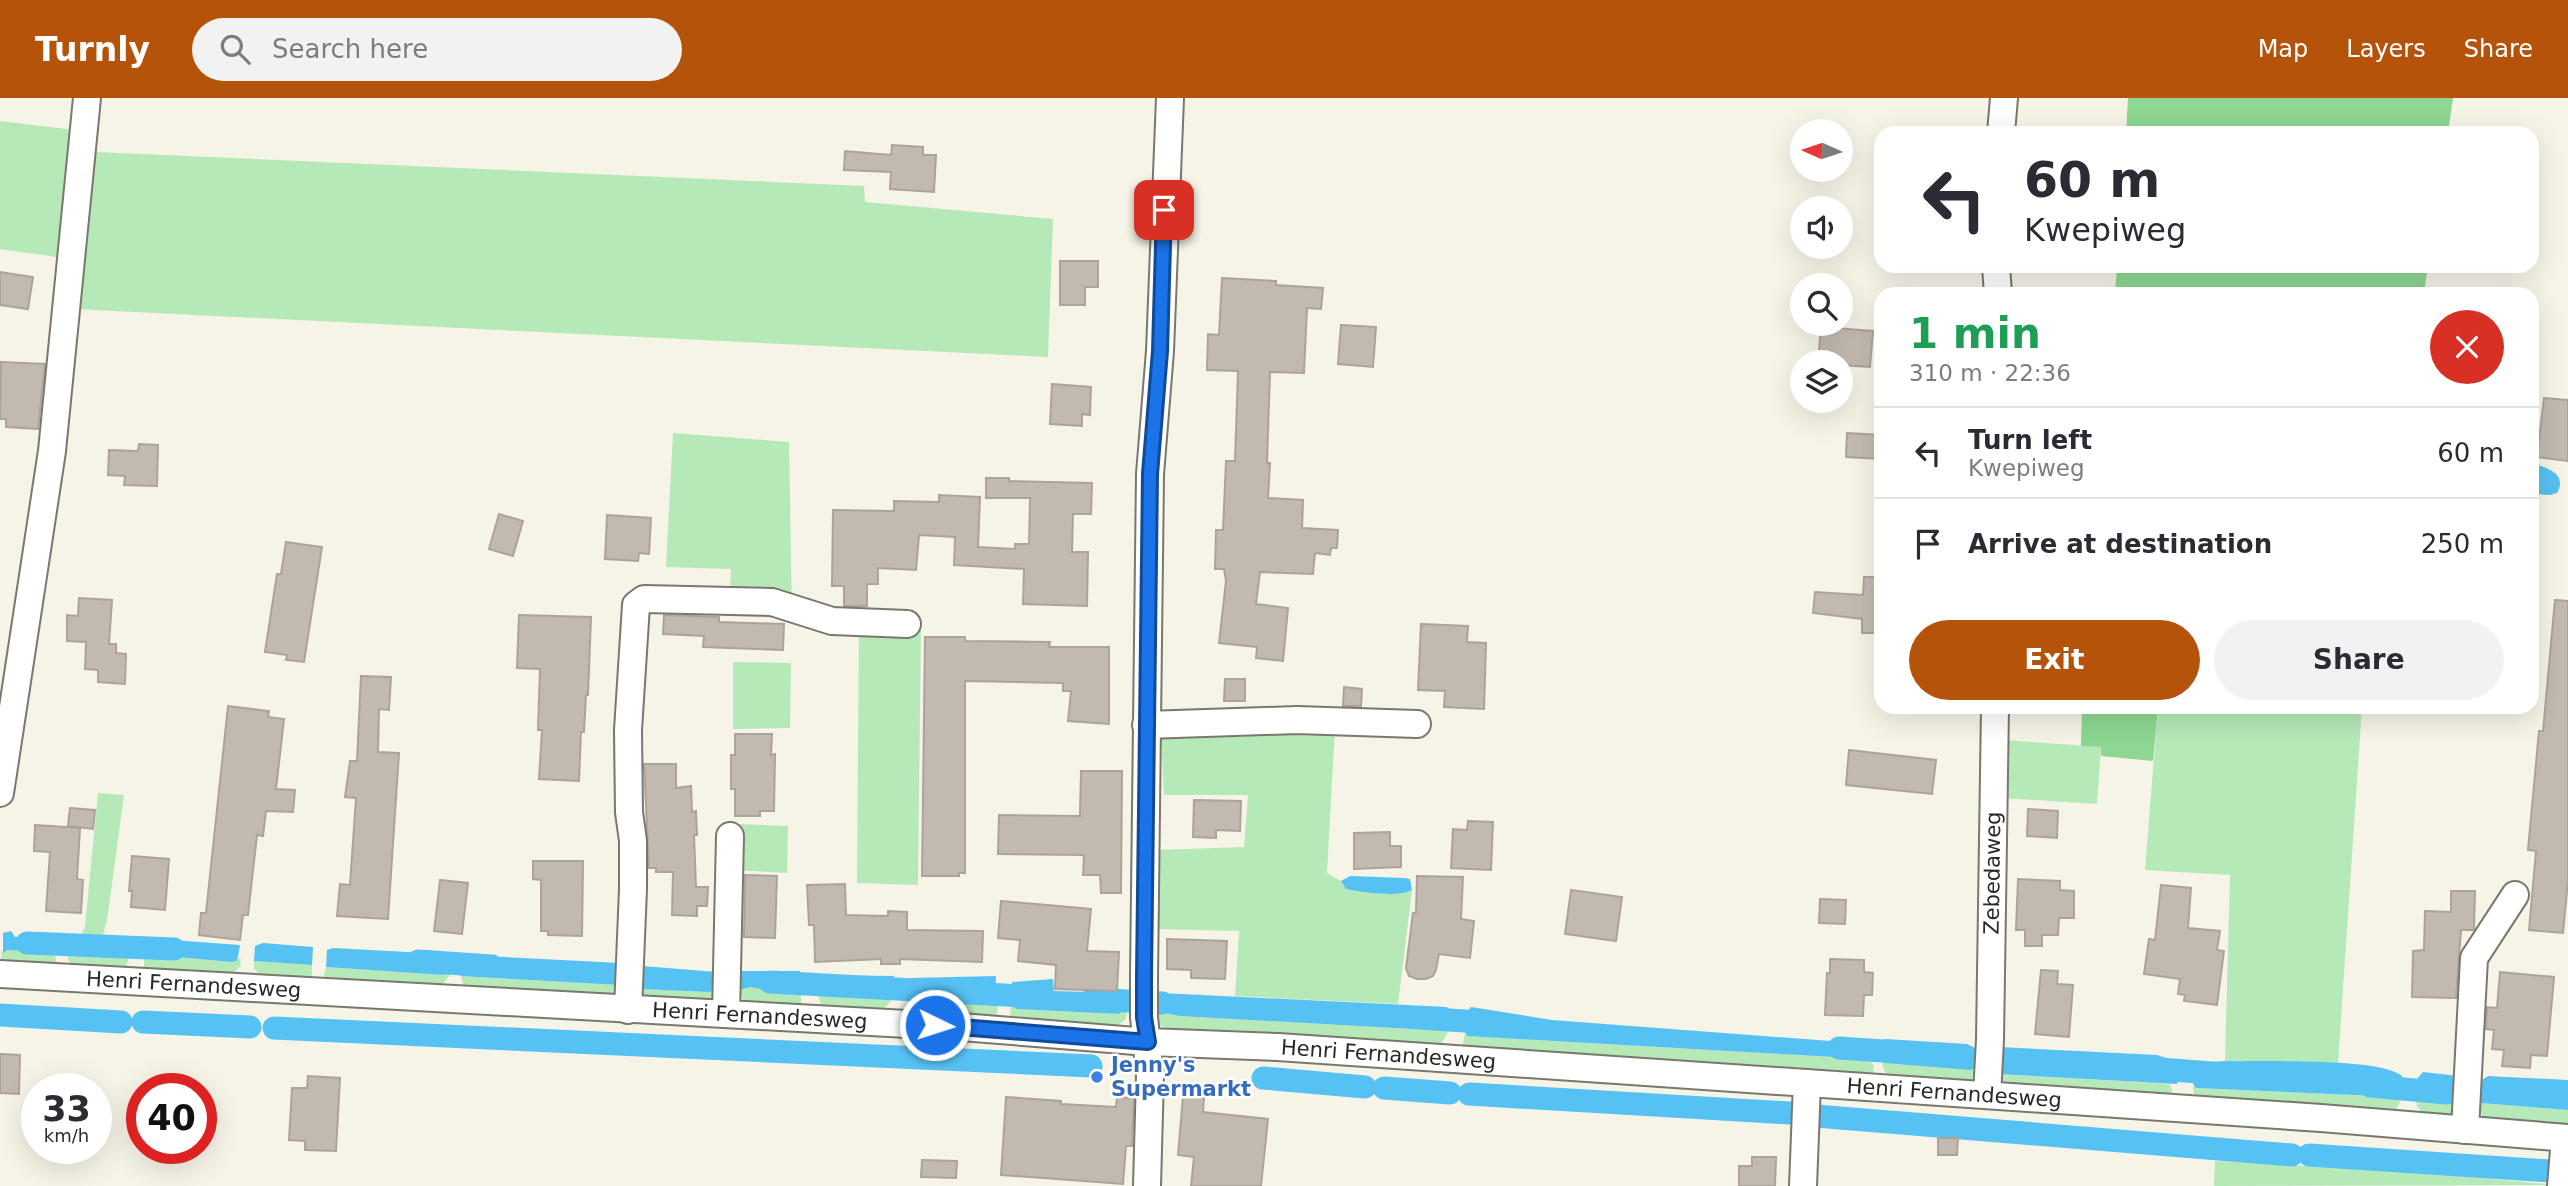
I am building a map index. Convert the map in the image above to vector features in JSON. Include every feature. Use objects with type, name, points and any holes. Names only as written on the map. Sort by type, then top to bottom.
[{"type":"street","points":[[0,793],[52,451],[87,98]]},
{"type":"street","points":[[1147,1186],[1150,1076],[1144,977],[1150,474],[1160,351],[1170,98]]},
{"type":"street","points":[[2002,126],[2004,98]]},
{"type":"street","points":[[628,1010],[633,889],[628,730],[636,605],[644,598],[772,602],[832,621],[907,624]]},
{"type":"street","name":"Zebedaweg","points":[[1987,1095],[1995,714]]},
{"type":"street","points":[[1146,725],[1297,720],[1417,724]]},
{"type":"street","points":[[726,1014],[730,836]]},
{"type":"street","points":[[2465,1130],[2474,958],[2515,895]]},
{"type":"street","name":"Henri Fernandesweg","points":[[0,974],[961,1027],[1146,1030],[1278,1047],[2567,1138]]},
{"type":"street","points":[[1803,1186],[1807,1083]]},
{"type":"street","points":[[2561,1186],[2567,1138]]},
{"type":"green space","points":[[2128,98],[2453,98],[2449,126],[2126,126]]},
{"type":"green space","points":[[0,121],[75,130],[57,257],[0,249]]},
{"type":"green space","points":[[95,152],[864,186],[865,202],[1053,219],[1048,357],[74,309]]},
{"type":"green space","points":[[2116,273],[2427,273],[2425,287],[2116,287]]},
{"type":"green space","points":[[673,433],[789,442],[792,618],[729,616],[731,569],[666,567]]},
{"type":"green space","points":[[859,619],[921,621],[918,885],[857,883]]},
{"type":"green space","points":[[733,662],[791,663],[790,728],[733,729]]},
{"type":"green space","points":[[2082,714],[2157,714],[2153,761],[2101,756],[2101,747],[2081,746]]},
{"type":"green space","points":[[2157,714],[2362,714],[2338,1063],[2225,1061],[2230,875],[2145,870]]},
{"type":"green space","points":[[1335,727],[1327,873],[1341,881],[1346,889],[1389,894],[1412,890],[1398,1004],[1235,996],[1239,931],[1155,929],[1158,850],[1244,847],[1248,795],[1164,795],[1161,732]]},
{"type":"green space","points":[[2004,740],[2101,747],[2097,804],[2003,798]]},
{"type":"green space","points":[[98,793],[124,795],[107,921],[102,938],[110,955],[129,957],[125,970],[74,966],[68,960],[68,955],[73,957],[76,954],[89,954],[89,940],[82,934]]},
{"type":"green space","points":[[737,824],[788,826],[787,873],[736,870]]},
{"type":"green space","points":[[1,949],[3,954],[7,950],[55,953],[56,962],[52,965],[7,963],[1,959]]},
{"type":"green space","points":[[155,955],[231,962],[240,957],[241,966],[231,975],[148,972],[144,967],[144,959]]},
{"type":"green space","points":[[254,961],[312,965],[312,977],[307,980],[260,976],[254,968]]},
{"type":"green space","points":[[326,967],[444,975],[450,968],[450,975],[438,990],[330,980],[324,976]]},
{"type":"green space","points":[[461,976],[619,985],[618,995],[468,988],[463,985]]},
{"type":"green space","points":[[750,987],[780,993],[801,992],[801,1003],[775,1010],[757,1007],[742,998],[737,991]]},
{"type":"green space","points":[[638,989],[709,992],[720,989],[713,1002],[646,998],[639,995]]},
{"type":"green space","points":[[821,992],[892,999],[881,1014],[824,1010],[818,995]]},
{"type":"green space","points":[[908,996],[995,1003],[998,1007],[996,1016],[990,1019],[918,1015],[910,1009]]},
{"type":"green space","points":[[1011,1006],[1017,1009],[1119,1014],[1127,1009],[1126,1019],[1118,1025],[1018,1021],[1010,1017]]},
{"type":"green space","points":[[1155,1011],[1180,1016],[1448,1031],[1450,1028],[1438,1050],[1170,1029],[1154,1020]]},
{"type":"green space","points":[[1465,1031],[1467,1036],[1869,1059],[1874,1066],[1873,1073],[1867,1078],[1467,1049],[1463,1045]]},
{"type":"green space","points":[[1882,1056],[1886,1063],[1978,1067],[1977,1079],[1970,1084],[1893,1078],[1884,1069]]},
{"type":"green space","points":[[1997,1074],[2170,1084],[2173,1094],[2167,1100],[1999,1083]]},
{"type":"green space","points":[[2193,1083],[2196,1088],[2400,1097],[2400,1101],[2396,1109],[2385,1115],[2197,1098]]},
{"type":"green space","points":[[2416,1096],[2419,1099],[2455,1102],[2458,1114],[2450,1118],[2424,1115],[2417,1106]]},
{"type":"green space","points":[[2477,1100],[2481,1103],[2568,1110],[2568,1126],[2484,1118],[2476,1107]]},
{"type":"green space","points":[[2215,1161],[2391,1170],[2559,1185],[2214,1186]]},
{"type":"water","points":[[2539,465],[2554,472],[2560,481],[2557,493],[2539,494]]},
{"type":"water","points":[[1350,876],[1410,879],[1412,890],[1389,894],[1346,889],[1341,881]]},
{"type":"water","points":[[11,931],[15,937],[55,938],[55,953],[7,950],[3,954],[3,933]]},
{"type":"water","points":[[129,937],[129,957],[117,954],[105,958],[101,956],[102,938]]},
{"type":"water","points":[[144,938],[240,945],[237,961],[231,962],[155,955],[144,959]]},
{"type":"water","points":[[263,943],[313,947],[312,965],[254,961],[255,946]]},
{"type":"water","points":[[333,948],[444,954],[447,967],[444,975],[326,967],[327,950]]},
{"type":"water","points":[[466,955],[620,963],[619,985],[461,976],[462,957]]},
{"type":"water","points":[[642,966],[717,972],[720,989],[709,992],[638,989]]},
{"type":"water","points":[[740,971],[800,971],[801,992],[780,993],[750,987],[737,991]]},
{"type":"water","points":[[816,975],[894,976],[892,999],[821,992],[818,995],[815,993]]},
{"type":"water","points":[[996,976],[995,1003],[910,999],[908,996],[909,981],[912,978]]},
{"type":"water","points":[[1053,979],[1054,991],[1124,993],[1123,1011],[1119,1014],[1017,1009],[1011,1006],[1012,982]]},
{"type":"water","points":[[1156,994],[1447,1007],[1452,1012],[1448,1031],[1180,1016],[1155,1011]]},
{"type":"water","points":[[1471,1007],[1552,1020],[1871,1044],[1869,1059],[1467,1036],[1465,1021]]},
{"type":"water","points":[[1885,1039],[1967,1044],[1979,1050],[1978,1067],[1970,1070],[1886,1063],[1882,1056]]},
{"type":"water","points":[[1999,1047],[2157,1055],[2172,1060],[2179,1066],[2177,1084],[1997,1074]]},
{"type":"water","points":[[2196,1063],[2346,1063],[2390,1070],[2402,1076],[2400,1097],[2196,1088],[2193,1083]]},
{"type":"water","points":[[2423,1072],[2459,1076],[2455,1102],[2419,1099],[2416,1096],[2417,1079]]},
{"type":"water","points":[[2488,1076],[2568,1080],[2568,1110],[2481,1103],[2477,1100],[2479,1082]]},
{"type":"building","points":[[892,145],[923,147],[923,155],[936,155],[934,192],[890,189],[891,172],[844,170],[845,151],[891,155]]},
{"type":"building","points":[[1060,261],[1098,261],[1098,287],[1085,287],[1085,305],[1060,305]]},
{"type":"building","points":[[0,272],[33,277],[28,309],[0,305]]},
{"type":"building","points":[[1222,278],[1276,281],[1276,285],[1323,288],[1321,309],[1307,308],[1304,373],[1270,372],[1268,498],[1303,500],[1302,528],[1338,530],[1337,548],[1331,548],[1330,555],[1315,553],[1313,574],[1260,572],[1256,604],[1288,608],[1283,661],[1256,658],[1257,647],[1219,643],[1226,581],[1224,569],[1215,569],[1216,530],[1223,530],[1226,461],[1235,461],[1238,371],[1207,370],[1208,334],[1219,335]]},
{"type":"building","points":[[1341,325],[1376,327],[1373,367],[1338,364]]},
{"type":"building","points":[[1853,329],[1873,331],[1870,367],[1853,366],[1853,350],[1819,350],[1820,336],[1853,336]]},
{"type":"building","points":[[1,362],[45,364],[38,429],[6,427],[6,419],[0,419]]},
{"type":"building","points":[[1052,384],[1091,387],[1090,415],[1082,414],[1082,426],[1050,424]]},
{"type":"building","points":[[2544,398],[2568,400],[2568,461],[2539,457]]},
{"type":"building","points":[[1847,433],[1874,435],[1874,459],[1846,457]]},
{"type":"building","points":[[139,444],[158,445],[157,486],[124,485],[125,476],[108,475],[109,450],[138,451]]},
{"type":"building","points":[[986,478],[1092,483],[1091,514],[1073,514],[1072,552],[1088,552],[1087,606],[1023,604],[1024,569],[954,565],[955,537],[919,535],[916,570],[878,568],[878,584],[867,584],[867,606],[844,606],[844,586],[832,586],[833,510],[894,511],[894,501],[939,502],[939,495],[980,497],[978,547],[1015,549],[1015,544],[1029,544],[1030,498],[986,498]]},
{"type":"building","points":[[499,514],[523,521],[513,556],[489,549]]},
{"type":"building","points":[[607,515],[651,518],[649,554],[639,553],[638,561],[605,559]]},
{"type":"building","points":[[286,542],[322,547],[304,662],[286,660],[287,655],[265,652],[277,574],[281,574]]},
{"type":"building","points":[[1864,577],[1874,577],[1874,633],[1862,633],[1862,619],[1813,613],[1815,592],[1863,595]]},
{"type":"building","points":[[79,598],[112,600],[109,644],[116,644],[116,653],[126,654],[125,684],[98,682],[98,670],[85,669],[86,642],[67,641],[67,615],[78,616]]},
{"type":"building","points":[[2555,600],[2568,601],[2568,881],[2563,933],[2529,930],[2536,851],[2528,850],[2539,731],[2543,731]]},
{"type":"building","points":[[519,615],[591,617],[588,695],[584,732],[581,732],[579,781],[539,779],[542,730],[538,730],[540,669],[517,668]]},
{"type":"building","points":[[664,615],[719,617],[719,622],[784,624],[783,650],[703,647],[704,636],[663,634]]},
{"type":"building","points":[[1421,624],[1468,626],[1467,642],[1486,643],[1484,709],[1444,707],[1445,691],[1418,690]]},
{"type":"building","points":[[925,637],[965,637],[965,641],[1050,642],[1049,647],[1109,647],[1109,724],[1068,721],[1071,691],[1063,691],[1063,683],[965,681],[965,873],[959,873],[959,876],[922,876]]},
{"type":"building","points":[[361,676],[391,677],[389,710],[379,709],[378,752],[399,753],[388,919],[337,916],[340,884],[350,885],[356,798],[345,797],[350,761],[357,761]]},
{"type":"building","points":[[1225,679],[1245,679],[1245,701],[1224,701]]},
{"type":"building","points":[[1344,687],[1362,689],[1361,706],[1343,706]]},
{"type":"building","points":[[228,706],[269,711],[268,717],[284,719],[276,789],[295,790],[293,812],[266,811],[263,836],[257,835],[248,915],[243,915],[240,940],[199,935],[201,913],[206,913]]},
{"type":"building","points":[[735,734],[772,734],[771,755],[775,754],[774,811],[760,811],[760,816],[735,816],[735,789],[731,789],[731,755],[735,755]]},
{"type":"building","points":[[1849,750],[1936,760],[1932,794],[1846,785]]},
{"type":"building","points":[[644,764],[676,764],[676,788],[691,786],[692,812],[696,811],[696,887],[708,887],[707,906],[697,906],[697,916],[672,915],[673,872],[656,872],[656,868],[649,868]]},
{"type":"building","points":[[1081,771],[1122,771],[1121,893],[1101,893],[1100,875],[1083,875],[1084,855],[998,854],[999,815],[1080,816]]},
{"type":"building","points":[[1194,800],[1241,801],[1240,831],[1216,830],[1216,838],[1193,837]]},
{"type":"building","points":[[70,808],[95,810],[93,829],[68,826]]},
{"type":"building","points":[[2028,809],[2058,811],[2057,838],[2027,836]]},
{"type":"building","points":[[1468,821],[1493,822],[1491,870],[1451,868],[1453,829],[1467,830]]},
{"type":"building","points":[[35,825],[80,828],[77,879],[83,880],[81,913],[46,911],[50,852],[34,851]]},
{"type":"building","points":[[1390,832],[1390,846],[1401,846],[1401,867],[1354,869],[1354,833]]},
{"type":"building","points":[[132,856],[169,859],[165,910],[131,907],[132,891],[129,891]]},
{"type":"building","points":[[533,861],[583,861],[582,936],[548,935],[548,931],[541,931],[541,880],[533,879]]},
{"type":"building","points":[[745,875],[777,876],[775,938],[744,937]]},
{"type":"building","points":[[1417,876],[1463,877],[1461,919],[1474,921],[1470,958],[1439,954],[1433,976],[1426,979],[1409,976],[1406,968],[1413,913],[1416,913]]},
{"type":"building","points":[[2018,879],[2060,881],[2060,890],[2074,891],[2074,918],[2059,918],[2058,935],[2042,935],[2042,946],[2025,946],[2025,930],[2016,930]]},
{"type":"building","points":[[440,880],[468,883],[462,934],[434,931]]},
{"type":"building","points":[[845,884],[846,915],[888,916],[888,911],[907,912],[907,930],[983,931],[982,962],[900,959],[900,964],[881,964],[881,959],[815,962],[814,925],[809,925],[807,885]]},
{"type":"building","points":[[2161,885],[2191,888],[2188,928],[2220,931],[2217,950],[2224,951],[2217,1005],[2184,1001],[2185,995],[2178,994],[2180,979],[2144,974],[2149,939],[2155,940]]},
{"type":"building","points":[[1571,890],[1622,897],[1616,941],[1565,934]]},
{"type":"building","points":[[2451,891],[2475,891],[2474,930],[2461,930],[2456,998],[2412,997],[2413,951],[2424,950],[2425,911],[2451,912]]},
{"type":"building","points":[[1820,899],[1846,900],[1845,924],[1819,923]]},
{"type":"building","points":[[1001,901],[1091,909],[1087,951],[1119,952],[1117,991],[1055,989],[1056,965],[1018,961],[1020,940],[998,938]]},
{"type":"building","points":[[1167,939],[1227,941],[1225,979],[1191,978],[1191,970],[1167,969]]},
{"type":"building","points":[[1830,959],[1864,960],[1864,972],[1873,973],[1872,995],[1864,995],[1863,1016],[1825,1015]]},
{"type":"building","points":[[2041,970],[2058,971],[2057,984],[2073,985],[2069,1037],[2035,1034]]},
{"type":"building","points":[[2500,972],[2554,977],[2547,1056],[2531,1055],[2530,1068],[2502,1066],[2504,1050],[2492,1049],[2494,1030],[2486,1029],[2487,1007],[2497,1008]]},
{"type":"building","points":[[0,1054],[20,1055],[19,1094],[0,1093]]},
{"type":"building","points":[[308,1076],[340,1078],[336,1151],[305,1150],[305,1141],[289,1140],[292,1088],[307,1088]]},
{"type":"building","points":[[1183,1096],[1204,1098],[1203,1112],[1268,1119],[1261,1186],[1191,1186],[1194,1157],[1178,1155]]},
{"type":"building","points":[[1006,1097],[1116,1107],[1117,1097],[1134,1098],[1132,1146],[1126,1146],[1123,1184],[1001,1175]]},
{"type":"building","points":[[1938,1138],[1958,1138],[1957,1155],[1938,1155]]},
{"type":"building","points":[[1752,1157],[1776,1157],[1775,1186],[1739,1186],[1739,1166],[1752,1166]]},
{"type":"building","points":[[922,1160],[957,1161],[956,1178],[921,1177]]},
{"type":"waterway","points":[[27,943],[174,949]]},
{"type":"waterway","points":[[418,961],[492,966]]},
{"type":"waterway","points":[[770,982],[1040,997]]},
{"type":"waterway","points":[[1092,999],[1162,1003]]},
{"type":"waterway","points":[[0,1015],[121,1022]]},
{"type":"waterway","points":[[1420,1018],[1494,1023]]},
{"type":"waterway","points":[[143,1022],[250,1027]]},
{"type":"waterway","points":[[274,1028],[1091,1066]]},
{"type":"waterway","points":[[1839,1048],[1913,1053]]},
{"type":"waterway","points":[[2147,1068],[2224,1074]]},
{"type":"waterway","points":[[1263,1078],[1365,1087]]},
{"type":"waterway","points":[[2370,1086],[2447,1093]]},
{"type":"waterway","points":[[1384,1088],[1450,1093]]},
{"type":"waterway","points":[[1469,1094],[1790,1113]]},
{"type":"waterway","points":[[1816,1116],[2292,1155]]},
{"type":"waterway","points":[[2309,1155],[2550,1171]]},
{"type":"place","name":"Jenny's Supermarkt","points":[[1097,1077]]},
{"type":"route","points":[[935,1025],[1148,1042],[1144,1017],[1144,977],[1150,474],[1160,351],[1164,210]]}]
